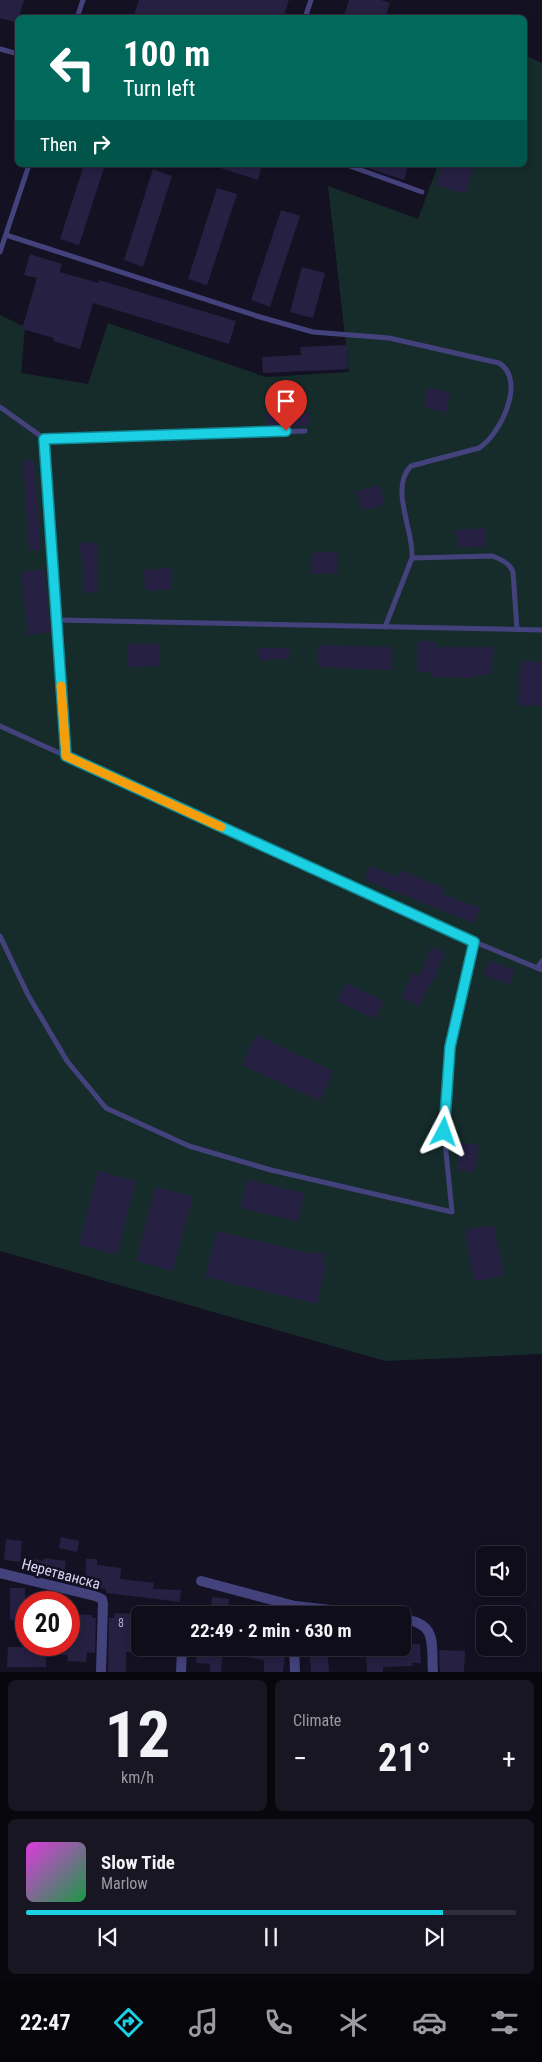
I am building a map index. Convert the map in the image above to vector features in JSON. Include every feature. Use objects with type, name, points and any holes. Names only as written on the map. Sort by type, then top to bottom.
[{"type":"street","name":"Неретванска","points":[[0,1573],[102,1599],[101,1672]]},
{"type":"street","points":[[201,1581],[282,1606]]},
{"type":"street","points":[[411,1620],[423,1624],[428,1630],[431,1640],[433,1672]]},
{"type":"street","points":[[181,1672],[182,1656]]},
{"type":"street","points":[[294,1656],[295,1672]]},
{"type":"lane","points":[[78,15],[83,0]]},
{"type":"lane","points":[[306,15],[311,0]]},
{"type":"lane","points":[[0,49],[15,53]]},
{"type":"lane","points":[[0,252],[28,167]]},
{"type":"lane","points":[[353,167],[422,192]]},
{"type":"lane","points":[[6,235],[260,317],[313,332],[389,338],[499,363],[506,368],[510,375],[511,388],[507,409],[487,444],[479,448],[411,466],[405,471],[401,482],[401,494],[413,547],[412,558],[385,626]]},
{"type":"lane","points":[[0,406],[44,439],[304,431]]},
{"type":"lane","points":[[44,439],[66,756]]},
{"type":"lane","points":[[412,558],[492,556],[500,558],[511,566],[514,572],[517,629]]},
{"type":"lane","points":[[57,620],[542,630]]},
{"type":"lane","points":[[0,726],[474,942],[539,969],[542,961]]},
{"type":"lane","points":[[0,936],[28,995],[67,1061],[106,1108],[189,1146],[271,1170],[452,1212],[444,1132],[450,1047],[474,942]]},
{"type":"green space","points":[[527,56],[542,63],[542,1354],[385,1361],[0,1251],[0,315],[25,327],[21,373],[88,384],[108,323],[266,377],[349,372],[328,186],[418,219],[437,167],[527,167]]},
{"type":"building","points":[[0,0],[24,0],[19,15],[15,15],[15,22],[0,18]]},
{"type":"building","points":[[139,0],[289,0],[284,15],[134,15]]},
{"type":"building","points":[[349,0],[381,0],[390,3],[386,15],[344,15]]},
{"type":"building","points":[[83,167],[104,167],[79,245],[60,239]]},
{"type":"building","points":[[217,167],[261,167],[258,180]]},
{"type":"building","points":[[365,167],[407,167],[404,180]]},
{"type":"building","points":[[441,167],[473,167],[465,194],[436,185]]},
{"type":"building","points":[[153,169],[172,176],[143,267],[124,260]]},
{"type":"building","points":[[217,188],[237,194],[207,285],[188,279]]},
{"type":"building","points":[[281,210],[300,216],[270,307],[251,300]]},
{"type":"building","points":[[30,254],[62,264],[60,272],[98,283],[99,280],[236,321],[229,344],[93,303],[80,349],[53,341],[54,338],[22,329],[37,278],[24,275]]},
{"type":"building","points":[[302,267],[325,273],[313,318],[290,312]]},
{"type":"building","points":[[347,345],[348,369],[263,373],[262,357],[301,355],[300,347]]},
{"type":"building","points":[[427,388],[450,392],[447,412],[424,408]]},
{"type":"building","points":[[309,412],[309,426],[267,428],[266,414]]},
{"type":"building","points":[[23,460],[34,460],[41,550],[29,550]]},
{"type":"building","points":[[379,485],[385,504],[362,511],[356,492]]},
{"type":"building","points":[[485,528],[486,546],[458,548],[456,530]]},
{"type":"building","points":[[98,542],[98,592],[83,593],[83,562],[81,562],[80,543]]},
{"type":"building","points":[[337,552],[337,573],[311,574],[311,553]]},
{"type":"building","points":[[171,568],[172,589],[145,591],[144,570]]},
{"type":"building","points":[[44,569],[51,632],[28,635],[21,572]]},
{"type":"building","points":[[418,641],[435,642],[435,647],[493,647],[492,675],[475,675],[475,678],[432,677],[432,672],[418,672]]},
{"type":"building","points":[[128,644],[159,644],[160,666],[128,667]]},
{"type":"building","points":[[318,645],[392,647],[392,670],[318,667]]},
{"type":"building","points":[[258,648],[290,648],[290,659],[259,660]]},
{"type":"building","points":[[521,661],[542,662],[542,706],[518,705]]},
{"type":"building","points":[[370,866],[397,877],[400,870],[445,888],[442,894],[480,908],[474,923],[365,880]]},
{"type":"building","points":[[431,947],[445,953],[419,1006],[401,997],[413,973],[420,976]]},
{"type":"building","points":[[489,960],[515,971],[510,985],[483,974]]},
{"type":"building","points":[[346,983],[384,1001],[375,1019],[337,1001]]},
{"type":"building","points":[[256,1035],[333,1071],[320,1101],[242,1065]]},
{"type":"building","points":[[461,1142],[479,1146],[475,1172],[457,1170]]},
{"type":"building","points":[[98,1171],[136,1181],[117,1255],[79,1245]]},
{"type":"building","points":[[247,1180],[305,1193],[298,1221],[241,1208]]},
{"type":"building","points":[[155,1187],[193,1196],[173,1271],[136,1261]]},
{"type":"building","points":[[494,1225],[504,1276],[474,1281],[465,1230]]},
{"type":"building","points":[[217,1231],[312,1254],[313,1252],[325,1253],[323,1265],[326,1266],[317,1304],[205,1277]]},
{"type":"building","points":[[61,1537],[79,1541],[77,1552],[59,1548]]},
{"type":"building","points":[[6,1539],[22,1541],[20,1562],[4,1560]]},
{"type":"building","points":[[30,1558],[43,1561],[44,1558],[66,1561],[64,1572],[28,1568]]},
{"type":"building","points":[[86,1559],[97,1559],[97,1565],[121,1568],[120,1579],[154,1583],[153,1589],[181,1590],[180,1602],[106,1593],[106,1589],[85,1586]]},
{"type":"building","points":[[10,1588],[25,1588],[25,1591],[15,1591],[15,1620],[10,1620]]},
{"type":"building","points":[[212,1597],[229,1599],[228,1606],[211,1606]]},
{"type":"building","points":[[115,1613],[131,1614],[131,1652],[126,1652],[126,1672],[108,1672],[109,1618],[114,1618]]},
{"type":"building","points":[[80,1614],[92,1615],[92,1618],[96,1618],[95,1653],[87,1652],[86,1662],[67,1661],[68,1656],[80,1656]]},
{"type":"building","points":[[411,1644],[420,1644],[421,1663],[412,1663],[413,1666],[383,1667],[383,1672],[367,1672],[366,1656],[411,1656]]},
{"type":"building","points":[[8,1647],[15,1647],[15,1656],[46,1656],[46,1667],[7,1667]]},
{"type":"building","points":[[439,1650],[465,1651],[464,1672],[440,1672]]},
{"type":"building","points":[[196,1656],[222,1656],[221,1672],[210,1672],[210,1664],[196,1663]]},
{"type":"building","points":[[237,1656],[285,1656],[283,1672],[264,1672],[264,1660]]},
{"type":"building","points":[[310,1656],[348,1656],[328,1657],[329,1672],[311,1672]]},
{"type":"slow traffic","points":[[61,686],[66,756],[221,827]]},
{"type":"route","points":[[286,431],[44,439],[66,756],[474,942],[450,1047],[444,1132]]}]
